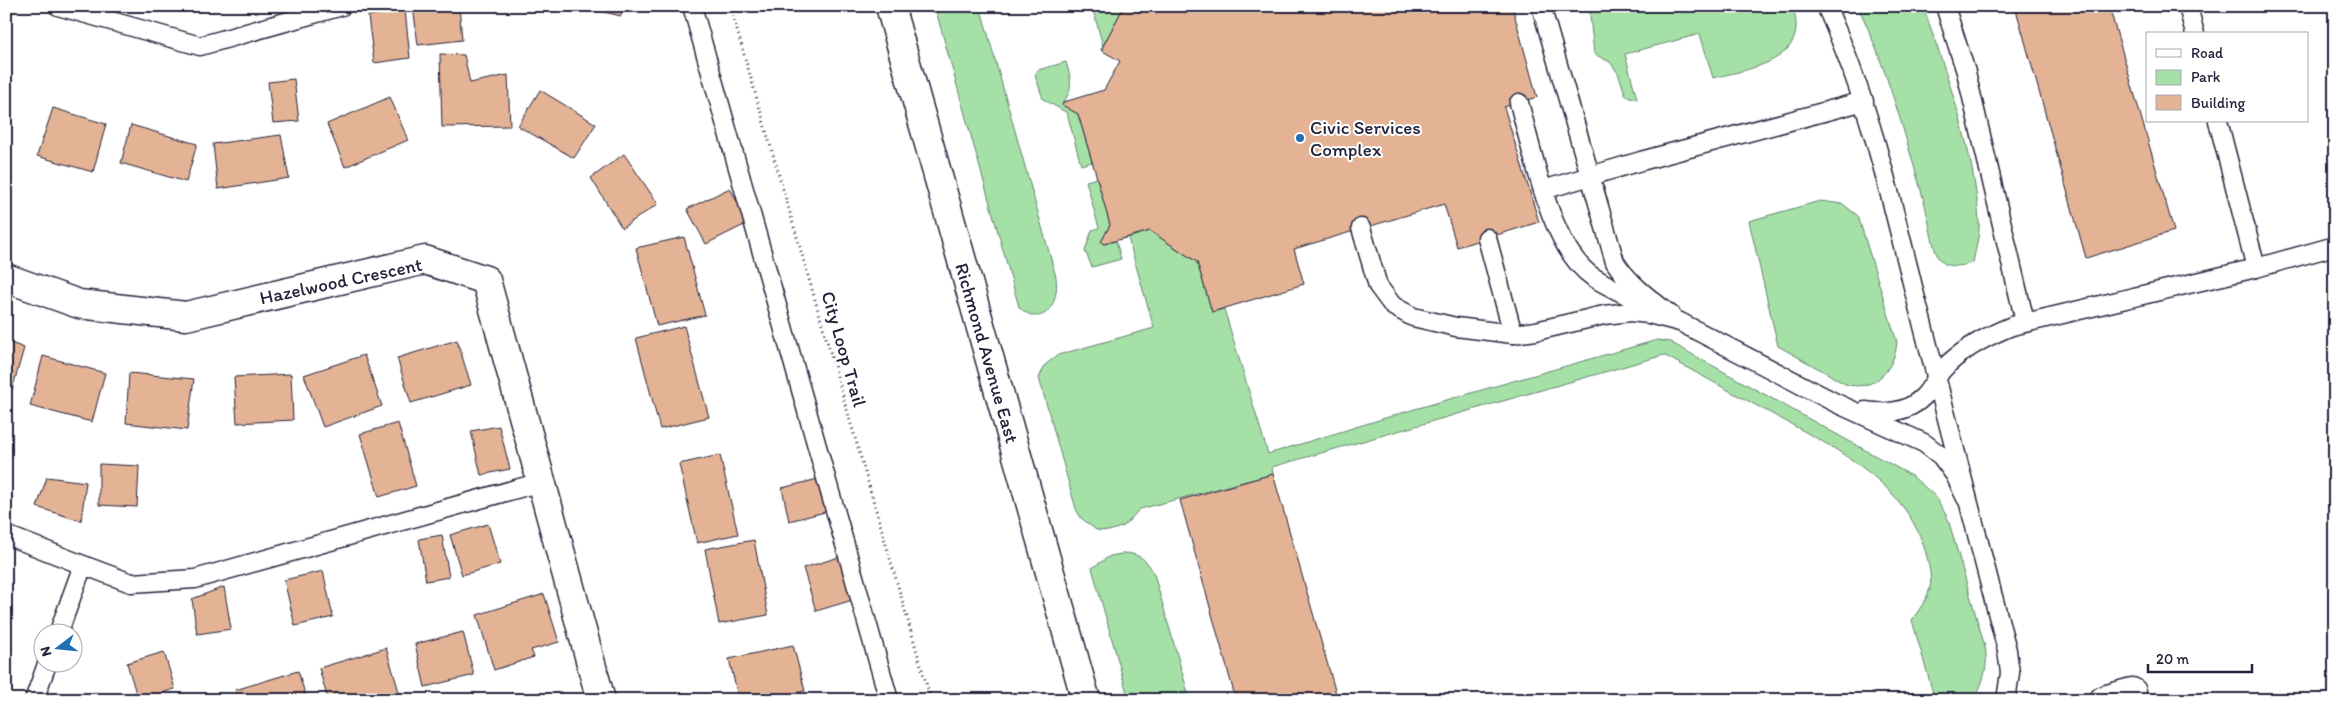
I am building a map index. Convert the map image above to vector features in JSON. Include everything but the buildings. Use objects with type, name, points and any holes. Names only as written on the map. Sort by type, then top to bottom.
[{"type":"street","name":"Richmond Avenue East","points":[[890,6],[1086,700]]},
{"type":"street","name":"Hazelwood Crescent","points":[[6,278],[79,304],[186,316],[425,260],[486,280],[602,700]]},
{"type":"street","points":[[2104,700],[2132,692]]},
{"type":"lane","points":[[58,6],[200,46],[342,6]]},
{"type":"lane","points":[[692,6],[889,700]]},
{"type":"lane","points":[[1541,6],[1615,262],[1626,278],[1639,291],[1680,322]]},
{"type":"lane","points":[[1826,6],[1864,100],[1937,378],[1966,498],[2007,650],[2010,673],[2006,700]]},
{"type":"lane","points":[[1945,6],[1966,72],[2026,322]]},
{"type":"lane","points":[[2188,6],[2194,32]]},
{"type":"lane","points":[[1543,190],[1864,100]]},
{"type":"lane","points":[[1519,103],[1556,230],[1572,254],[1592,276],[1836,403],[1924,443],[1941,456],[1955,475],[1966,498]]},
{"type":"lane","points":[[2218,122],[2256,268]]},
{"type":"lane","points":[[1361,228],[1378,286],[1393,306],[1413,317],[1456,327],[1513,334],[1536,331],[1604,315],[1630,312],[1649,314],[1680,322]]},
{"type":"lane","points":[[1486,238],[1513,334]]},
{"type":"lane","points":[[1836,403],[1863,411],[1882,414],[1895,412],[1907,408],[1922,397],[1944,369],[1987,336],[2026,322],[2256,268],[2335,246]]},
{"type":"lane","points":[[6,535],[131,584],[195,579],[541,482]]},
{"type":"lane","points":[[61,624],[82,565]]},
{"type":"lane","points":[[34,700],[43,674]]},
{"type":"path","name":"City Loop Trail","points":[[730,6],[931,700]]},
{"type":"green space","points":[[938,6],[980,6],[1056,277],[1057,286],[1053,304],[1043,315],[1028,314],[1019,307],[936,11]]},
{"type":"green space","points":[[1092,6],[1124,6],[1103,46]]},
{"type":"green space","points":[[1589,6],[1792,6],[1796,25],[1794,39],[1786,51],[1774,59],[1743,71],[1713,78],[1700,34],[1625,54],[1637,99],[1626,96],[1618,73],[1610,62],[1594,54]]},
{"type":"green space","points":[[1858,6],[1923,6],[1958,112],[1972,168],[1979,227],[1973,263],[1954,266],[1945,264],[1938,257],[1924,200],[1894,99]]},
{"type":"green space","points":[[1066,62],[1070,89],[1062,104],[1078,114],[1092,162],[1081,165],[1067,113],[1043,99],[1035,75],[1038,70]]},
{"type":"green space","points":[[1097,178],[1110,225],[1101,242],[1104,244],[1116,241],[1121,259],[1092,267],[1085,251],[1092,230],[1099,228],[1086,181]]},
{"type":"green space","points":[[1820,201],[1843,204],[1858,216],[1897,342],[1888,369],[1874,382],[1866,385],[1845,384],[1778,346],[1749,221]]},
{"type":"green space","points":[[1150,231],[1197,262],[1212,312],[1224,309],[1268,454],[1408,411],[1657,340],[1670,342],[1912,476],[1936,497],[1948,519],[1985,647],[1986,661],[1984,674],[1974,700],[1935,700],[1912,620],[1928,595],[1931,583],[1927,557],[1918,531],[1904,508],[1887,488],[1845,455],[1664,355],[1272,467],[1273,474],[1140,509],[1124,526],[1109,531],[1096,530],[1081,518],[1076,509],[1039,378],[1045,365],[1058,355],[1154,328],[1128,238]]},
{"type":"green space","points":[[1127,553],[1143,559],[1154,574],[1190,700],[1129,700],[1092,568],[1110,556]]},
{"type":"place","name":"Civic Services Complex","points":[[1300,138]]}]
